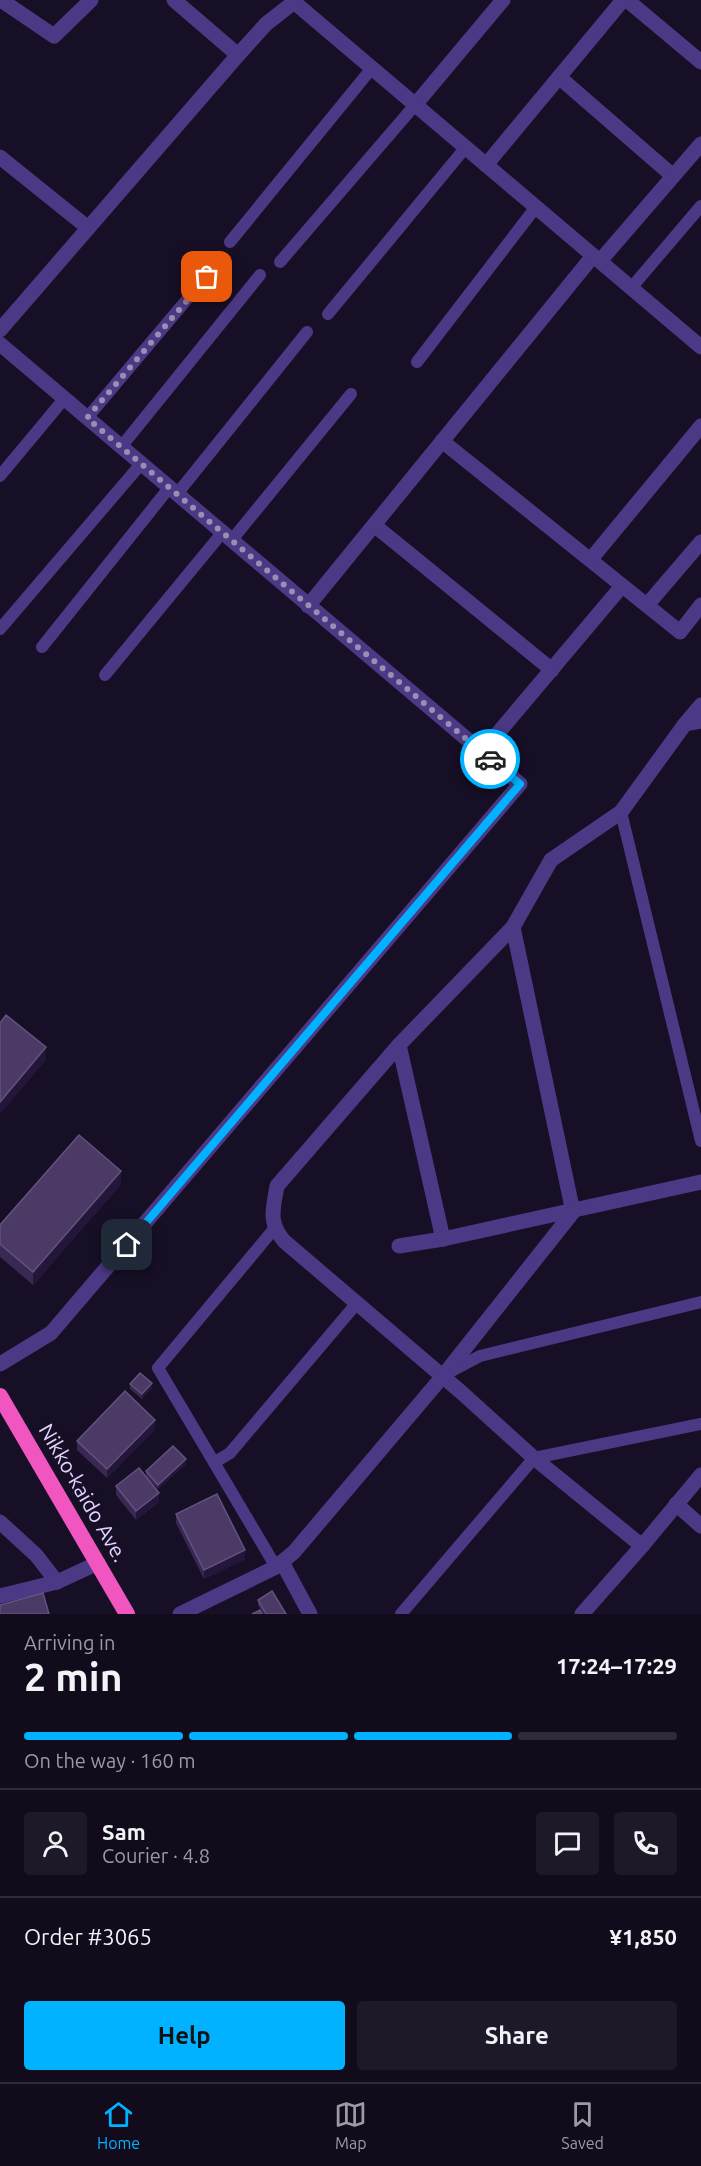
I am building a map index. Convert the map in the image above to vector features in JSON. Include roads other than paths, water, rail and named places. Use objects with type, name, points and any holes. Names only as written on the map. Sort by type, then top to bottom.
[{"type":"highway","name":"Nikko-kaido Ave.","points":[[0,1396],[127,1614]]},
{"type":"street","points":[[1,0],[54,36],[91,0]]},
{"type":"street","points":[[174,0],[238,55]]},
{"type":"street","points":[[415,105],[503,0]]},
{"type":"street","points":[[486,165],[625,0],[701,62]]},
{"type":"street","points":[[0,330],[238,55],[266,24],[295,1],[701,347]]},
{"type":"street","points":[[559,77],[673,176]]},
{"type":"street","points":[[308,606],[442,441],[596,258],[701,144]]},
{"type":"street","points":[[0,157],[87,227]]},
{"type":"street","points":[[0,344],[520,784],[51,1333],[0,1365]]},
{"type":"street","points":[[591,559],[701,426]]},
{"type":"street","points":[[442,441],[680,632],[701,605]]},
{"type":"street","points":[[374,525],[552,670]]},
{"type":"street","points":[[647,605],[701,542]]},
{"type":"street","points":[[482,752],[622,586]]},
{"type":"street","points":[[642,1546],[534,1458],[443,1376],[285,1241],[274,1229],[273,1214],[277,1186],[399,1045],[513,927],[551,860],[621,812],[701,705]]},
{"type":"street","points":[[685,724],[701,720]]},
{"type":"street","points":[[513,927],[573,1212]]},
{"type":"street","points":[[399,1045],[443,1239]]},
{"type":"street","points":[[399,1246],[573,1212],[701,1182]]},
{"type":"street","points":[[180,1614],[279,1565],[294,1552],[443,1376],[573,1212]]},
{"type":"street","points":[[582,1614],[701,1475]]},
{"type":"street","points":[[676,1504],[701,1526]]},
{"type":"street","points":[[0,1522],[36,1555],[57,1582]]},
{"type":"street","points":[[0,1596],[57,1582],[98,1563]]},
{"type":"street","points":[[279,1565],[310,1614]]},
{"type":"lane","points":[[230,242],[372,68]]},
{"type":"lane","points":[[279,262],[415,105]]},
{"type":"lane","points":[[328,314],[466,147]]},
{"type":"lane","points":[[631,288],[701,206]]},
{"type":"lane","points":[[417,362],[536,207]]},
{"type":"lane","points":[[87,418],[222,259]]},
{"type":"lane","points":[[121,447],[260,275]]},
{"type":"lane","points":[[42,647],[307,332]]},
{"type":"lane","points":[[105,675],[351,394]]},
{"type":"lane","points":[[0,476],[64,399]]},
{"type":"lane","points":[[0,629],[141,464]]},
{"type":"lane","points":[[621,812],[701,1141]]},
{"type":"lane","points":[[274,1229],[158,1368],[279,1565]]},
{"type":"lane","points":[[443,1376],[480,1356],[701,1302]]},
{"type":"lane","points":[[215,1462],[230,1453],[357,1303]]},
{"type":"lane","points":[[401,1614],[534,1458],[701,1424]]}]
